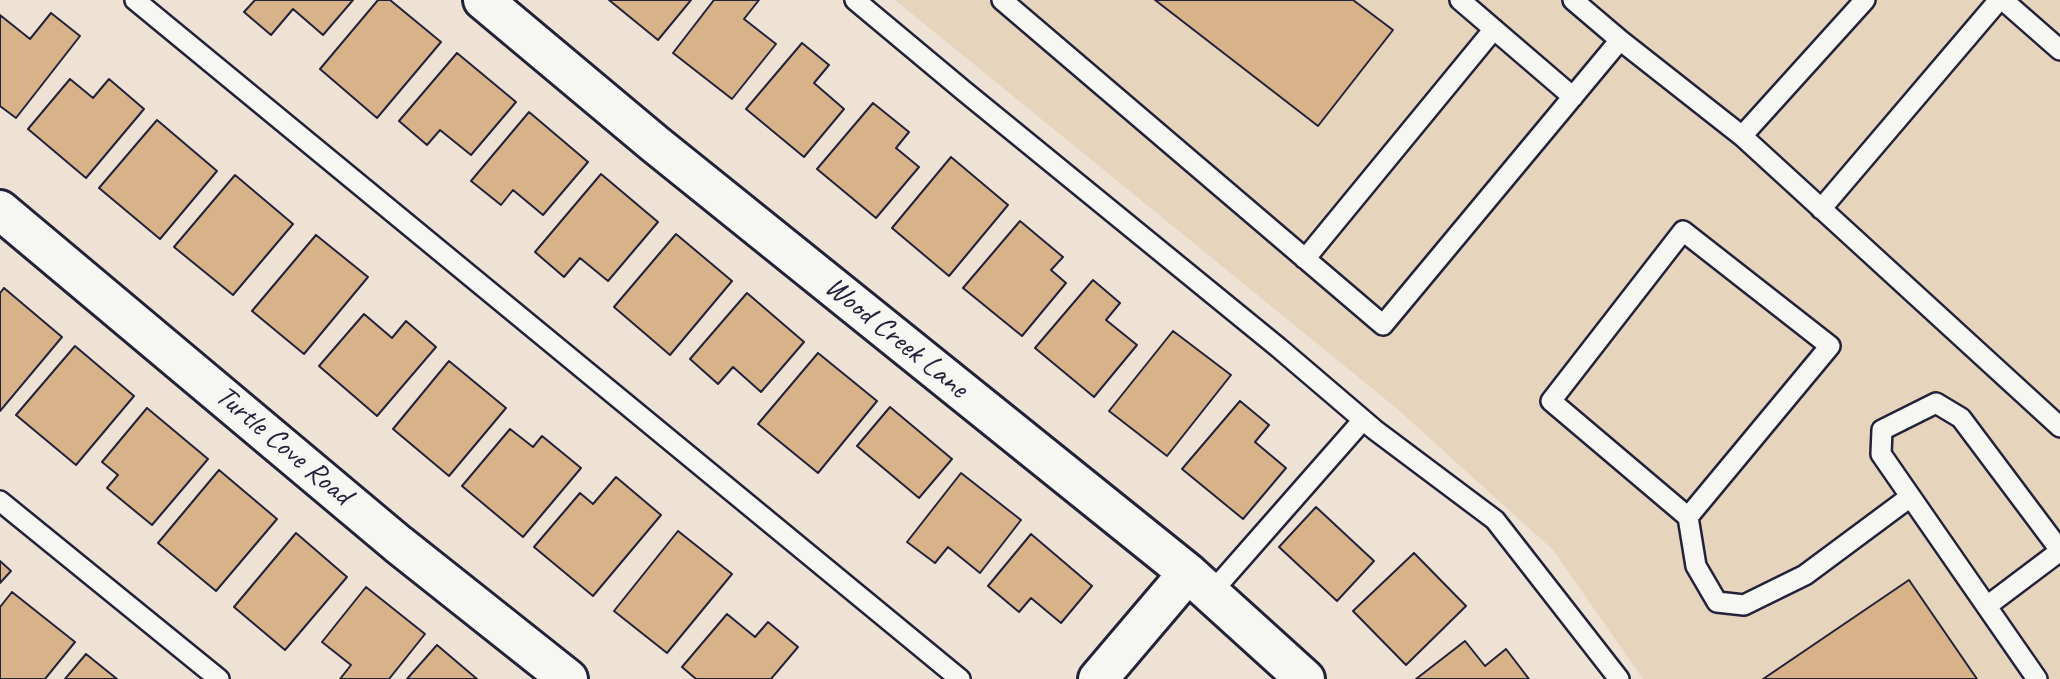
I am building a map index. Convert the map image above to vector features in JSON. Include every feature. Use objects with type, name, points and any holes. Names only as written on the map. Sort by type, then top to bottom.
[{"type":"street","name":"Wood Creek Lane","points":[[483,0],[655,144],[1200,583],[1305,679]]},
{"type":"street","name":"Turtle Cove Road","points":[[0,210],[398,544],[568,679]]},
{"type":"street","points":[[1098,679],[1200,583]]},
{"type":"lane","points":[[135,0],[960,679]]},
{"type":"lane","points":[[855,0],[1363,420],[1495,520],[1619,679]]},
{"type":"lane","points":[[1002,0],[1383,326],[1620,40]]},
{"type":"lane","points":[[1460,0],[1573,97]]},
{"type":"lane","points":[[1573,0],[1742,136],[2060,427]]},
{"type":"lane","points":[[1742,136],[1865,0]]},
{"type":"lane","points":[[1821,209],[2001,0],[2060,50]]},
{"type":"lane","points":[[1305,259],[1494,29]]},
{"type":"lane","points":[[1688,517],[1830,346],[1683,231],[1551,401],[1688,517],[1696,566],[1717,602],[1744,605],[1805,575],[1910,496]]},
{"type":"lane","points":[[1987,606],[2060,550],[1961,418],[1936,403],[1882,430],[1881,454],[1910,496],[2038,679]]},
{"type":"lane","points":[[1200,583],[1363,420]]},
{"type":"lane","points":[[0,501],[219,679]]},
{"type":"shaded area","points":[[895,0],[2060,0],[2060,679],[1643,679],[1553,550],[1395,407]]},
{"type":"building","points":[[255,0],[353,0],[323,35],[293,9],[271,35],[244,12]]},
{"type":"building","points":[[378,0],[390,0],[441,42],[377,118],[320,69]]},
{"type":"building","points":[[609,0],[691,0],[658,40]]},
{"type":"building","points":[[714,0],[759,0],[744,19],[776,44],[732,99],[673,53]]},
{"type":"building","points":[[1155,0],[1353,0],[1393,30],[1318,126]]},
{"type":"building","points":[[51,13],[80,36],[16,118],[0,106],[0,15],[30,39]]},
{"type":"building","points":[[802,43],[829,65],[814,83],[844,109],[804,157],[746,109]]},
{"type":"building","points":[[457,53],[516,102],[471,155],[440,130],[427,145],[399,121]]},
{"type":"building","points":[[70,79],[93,98],[109,79],[144,109],[86,178],[28,129]]},
{"type":"building","points":[[873,103],[909,132],[896,148],[919,167],[876,218],[817,169]]},
{"type":"building","points":[[529,112],[588,162],[543,215],[513,190],[501,205],[471,181]]},
{"type":"building","points":[[157,120],[217,171],[160,239],[99,188]]},
{"type":"building","points":[[951,157],[1008,205],[949,276],[892,228]]},
{"type":"building","points":[[601,174],[658,222],[608,281],[580,258],[564,277],[535,252]]},
{"type":"building","points":[[235,175],[293,224],[233,295],[174,247]]},
{"type":"building","points":[[1020,221],[1063,257],[1051,270],[1066,283],[1022,336],[963,288]]},
{"type":"building","points":[[676,234],[732,281],[670,355],[614,307]]},
{"type":"building","points":[[316,235],[368,277],[304,354],[252,311]]},
{"type":"building","points":[[1093,280],[1120,303],[1106,320],[1137,345],[1094,397],[1035,348]]},
{"type":"building","points":[[4,288],[62,337],[0,411],[0,293]]},
{"type":"building","points":[[747,293],[804,342],[761,392],[733,367],[718,384],[690,359]]},
{"type":"building","points":[[364,314],[392,338],[406,321],[436,347],[377,416],[319,366]]},
{"type":"building","points":[[1173,331],[1231,375],[1167,456],[1109,411]]},
{"type":"building","points":[[75,346],[134,396],[76,465],[16,415]]},
{"type":"building","points":[[818,353],[877,401],[818,473],[758,424]]},
{"type":"building","points":[[449,361],[506,408],[449,476],[393,429]]},
{"type":"building","points":[[1240,401],[1269,425],[1255,442],[1286,468],[1243,519],[1182,469]]},
{"type":"building","points":[[890,407],[952,459],[919,498],[857,446]]},
{"type":"building","points":[[147,408],[208,459],[152,525],[107,488],[118,475],[102,462]]},
{"type":"building","points":[[510,429],[533,447],[542,436],[581,468],[523,537],[462,486]]},
{"type":"building","points":[[219,470],[277,519],[216,591],[158,543]]},
{"type":"building","points":[[961,473],[1021,520],[980,573],[948,547],[935,563],[907,542]]},
{"type":"building","points":[[616,477],[661,515],[593,596],[534,547],[580,493],[593,504]]},
{"type":"building","points":[[1316,507],[1374,561],[1337,601],[1279,547]]},
{"type":"building","points":[[678,531],[732,574],[667,653],[614,611]]},
{"type":"building","points":[[296,533],[347,577],[285,650],[234,607]]},
{"type":"building","points":[[1031,534],[1092,586],[1061,623],[1031,598],[1019,612],[988,586]]},
{"type":"building","points":[[1414,553],[1466,606],[1406,665],[1353,611]]},
{"type":"building","points":[[0,561],[11,571],[0,583]]},
{"type":"building","points":[[1909,580],[1977,679],[1763,679]]},
{"type":"building","points":[[366,587],[425,634],[389,679],[340,679],[351,665],[322,642]]},
{"type":"building","points":[[12,592],[75,642],[45,679],[0,679],[0,607]]},
{"type":"building","points":[[727,614],[755,637],[768,622],[798,647],[771,679],[696,679],[682,667]]},
{"type":"building","points":[[1465,641],[1485,666],[1506,649],[1529,679],[1416,679]]},
{"type":"building","points":[[437,645],[477,679],[407,679]]},
{"type":"building","points":[[86,654],[117,679],[65,679]]}]
